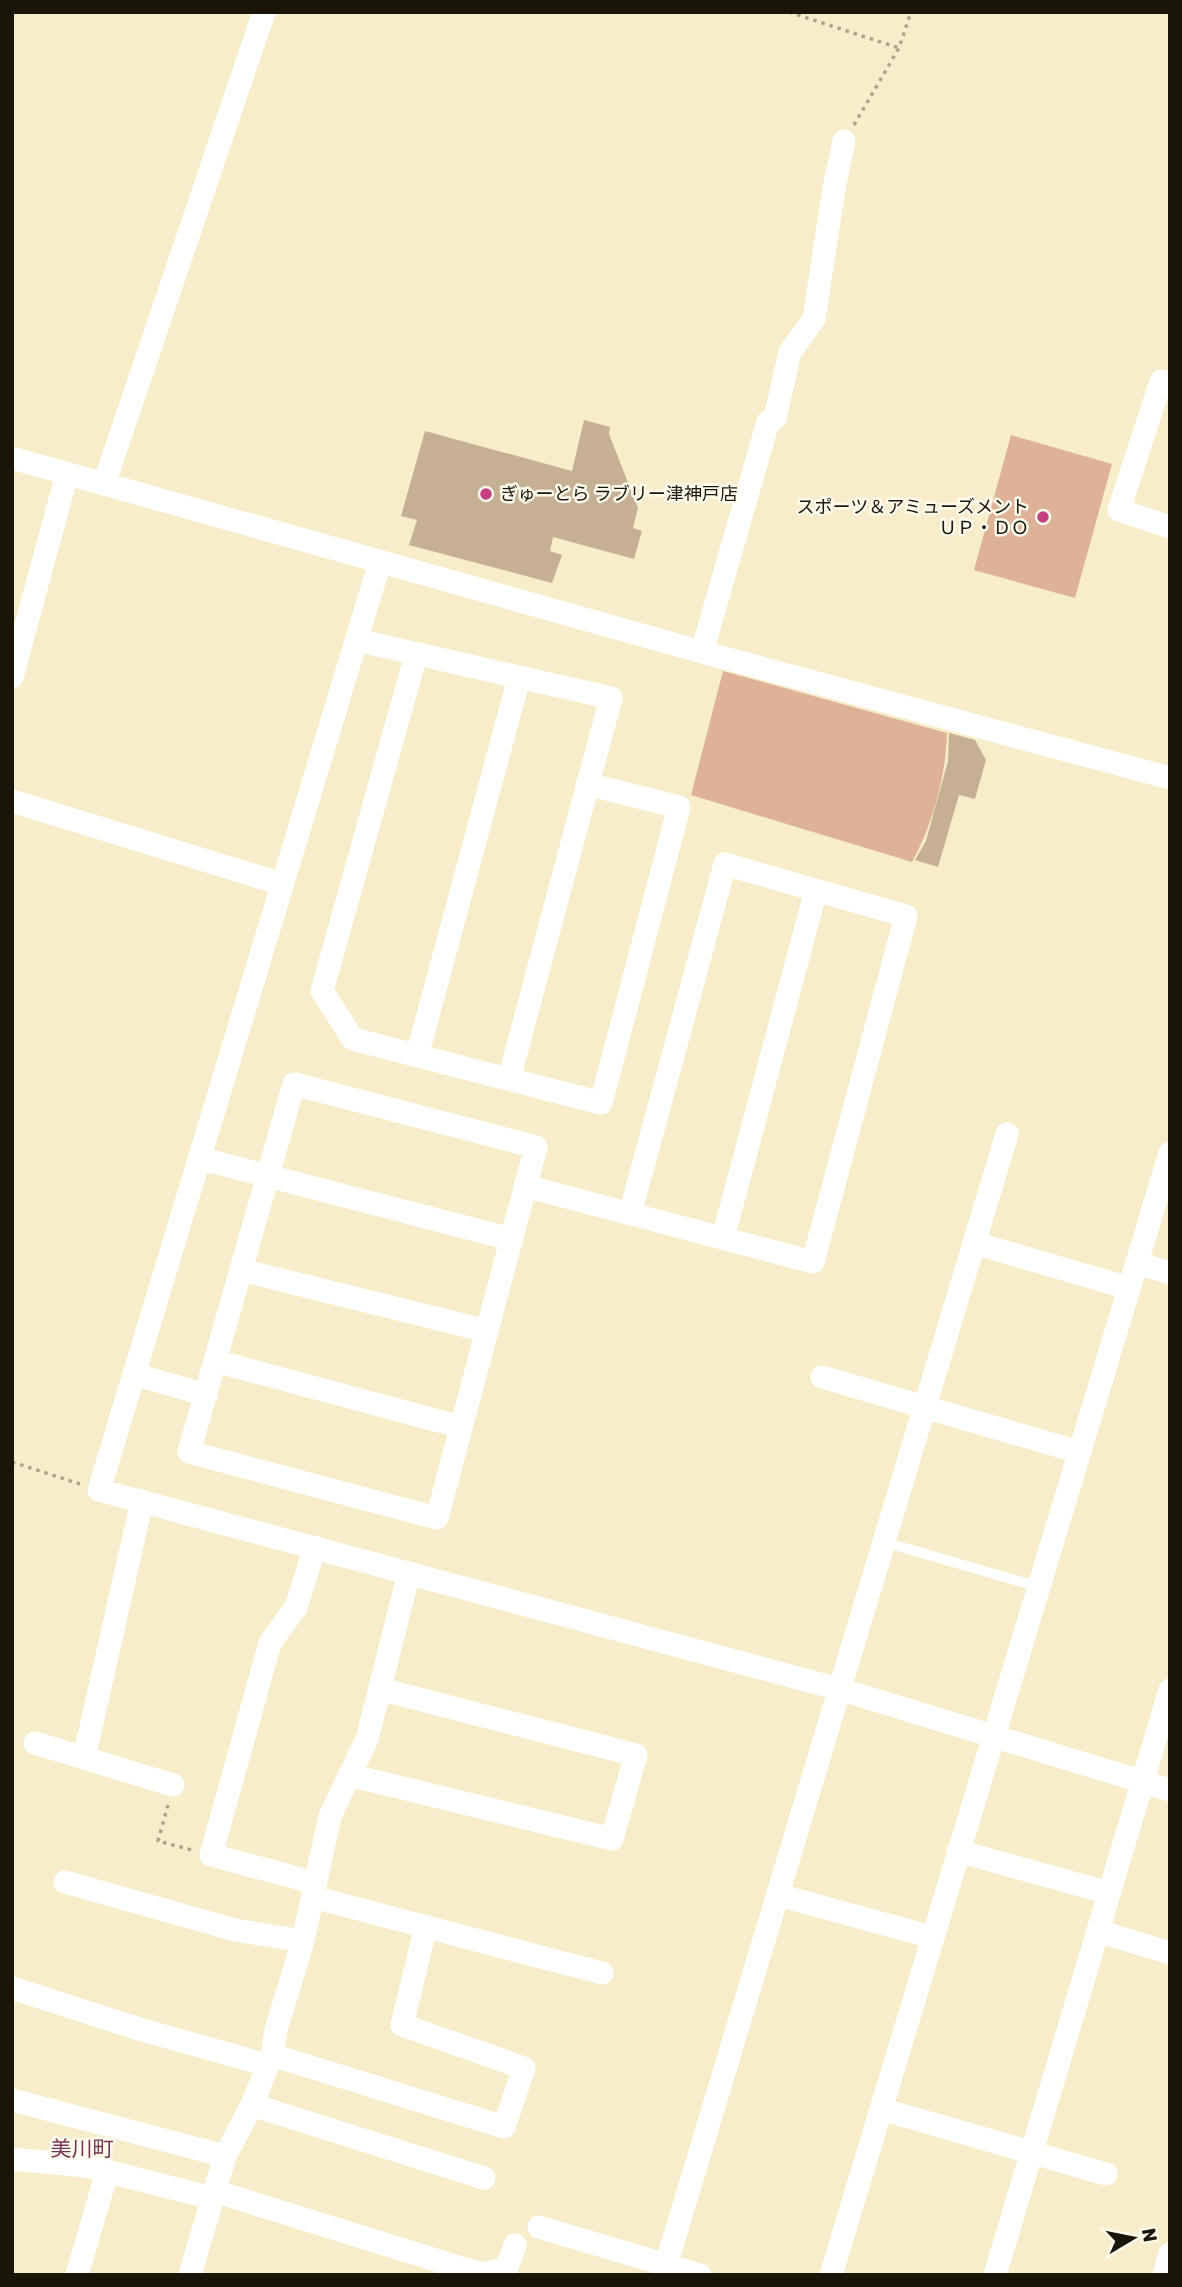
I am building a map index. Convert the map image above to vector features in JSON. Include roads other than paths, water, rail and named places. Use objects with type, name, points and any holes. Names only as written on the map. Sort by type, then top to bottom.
[{"type":"street","points":[[104,484],[264,12]]},
{"type":"street","points":[[702,652],[768,422],[775,418],[790,352],[814,319],[844,141]]},
{"type":"street","points":[[1170,383],[1161,381],[1119,510],[1170,527]]},
{"type":"street","points":[[12,458],[702,652],[1170,778]]},
{"type":"street","points":[[12,677],[67,474]]},
{"type":"street","points":[[380,562],[99,1490],[839,1689],[1170,1790]]},
{"type":"street","points":[[356,640],[611,698],[509,1079]]},
{"type":"street","points":[[415,655],[322,991],[353,1040],[601,1103],[678,807],[587,785]]},
{"type":"street","points":[[417,1056],[519,678]]},
{"type":"street","points":[[12,801],[282,884]]},
{"type":"street","points":[[525,1186],[630,1214],[813,1262],[906,916],[725,864],[630,1214]]},
{"type":"street","points":[[723,1238],[816,890]]},
{"type":"street","points":[[294,1084],[536,1147],[525,1186],[437,1518],[189,1452],[294,1084]]},
{"type":"street","points":[[665,2270],[1007,1134]]},
{"type":"street","points":[[831,2275],[1170,1153]]},
{"type":"street","points":[[200,1158],[511,1239]]},
{"type":"street","points":[[974,1243],[1129,1288]]},
{"type":"street","points":[[1137,1263],[1170,1272]]},
{"type":"street","points":[[241,1270],[487,1331]]},
{"type":"street","points":[[215,1361],[461,1427]]},
{"type":"street","points":[[134,1374],[206,1395]]},
{"type":"street","points":[[822,1377],[1079,1452]]},
{"type":"street","points":[[83,1758],[142,1501]]},
{"type":"street","points":[[316,1548],[296,1607],[270,1643],[211,1855],[426,1926],[603,1973]]},
{"type":"street","points":[[190,2275],[225,2156],[252,2105],[269,2060],[303,1941],[330,1816],[366,1739],[409,1573]]},
{"type":"street","points":[[349,1775],[612,1839],[636,1755],[380,1689]]},
{"type":"street","points":[[995,2275],[1170,1690]]},
{"type":"street","points":[[35,1743],[173,1785]]},
{"type":"street","points":[[958,1851],[1109,1893]]},
{"type":"street","points":[[65,1882],[235,1930],[303,1941]]},
{"type":"street","points":[[778,1895],[932,1937]]},
{"type":"street","points":[[12,1988],[139,2029],[269,2060],[503,2127],[524,2068],[402,2025],[426,1926]]},
{"type":"street","points":[[1098,1931],[1170,1953]]},
{"type":"street","points":[[12,2100],[225,2156]]},
{"type":"street","points":[[252,2105],[484,2178]]},
{"type":"street","points":[[881,2109],[1106,2174]]},
{"type":"street","points":[[12,2159],[86,2166],[213,2194],[481,2274],[506,2268],[515,2245]]},
{"type":"street","points":[[77,2275],[107,2172]]},
{"type":"street","points":[[539,2227],[665,2270],[700,2275]]},
{"type":"lane","points":[[884,1542],[1039,1587]]},
{"type":"place","name":"ぎゅーとら ラブリー津神戸店","points":[[486,494]]},
{"type":"place","name":"スポーツ＆アミューズメント ＵＰ・ＤＯ","points":[[1043,517]]},
{"type":"district","name":"美川町","points":[[82,2148]]}]
